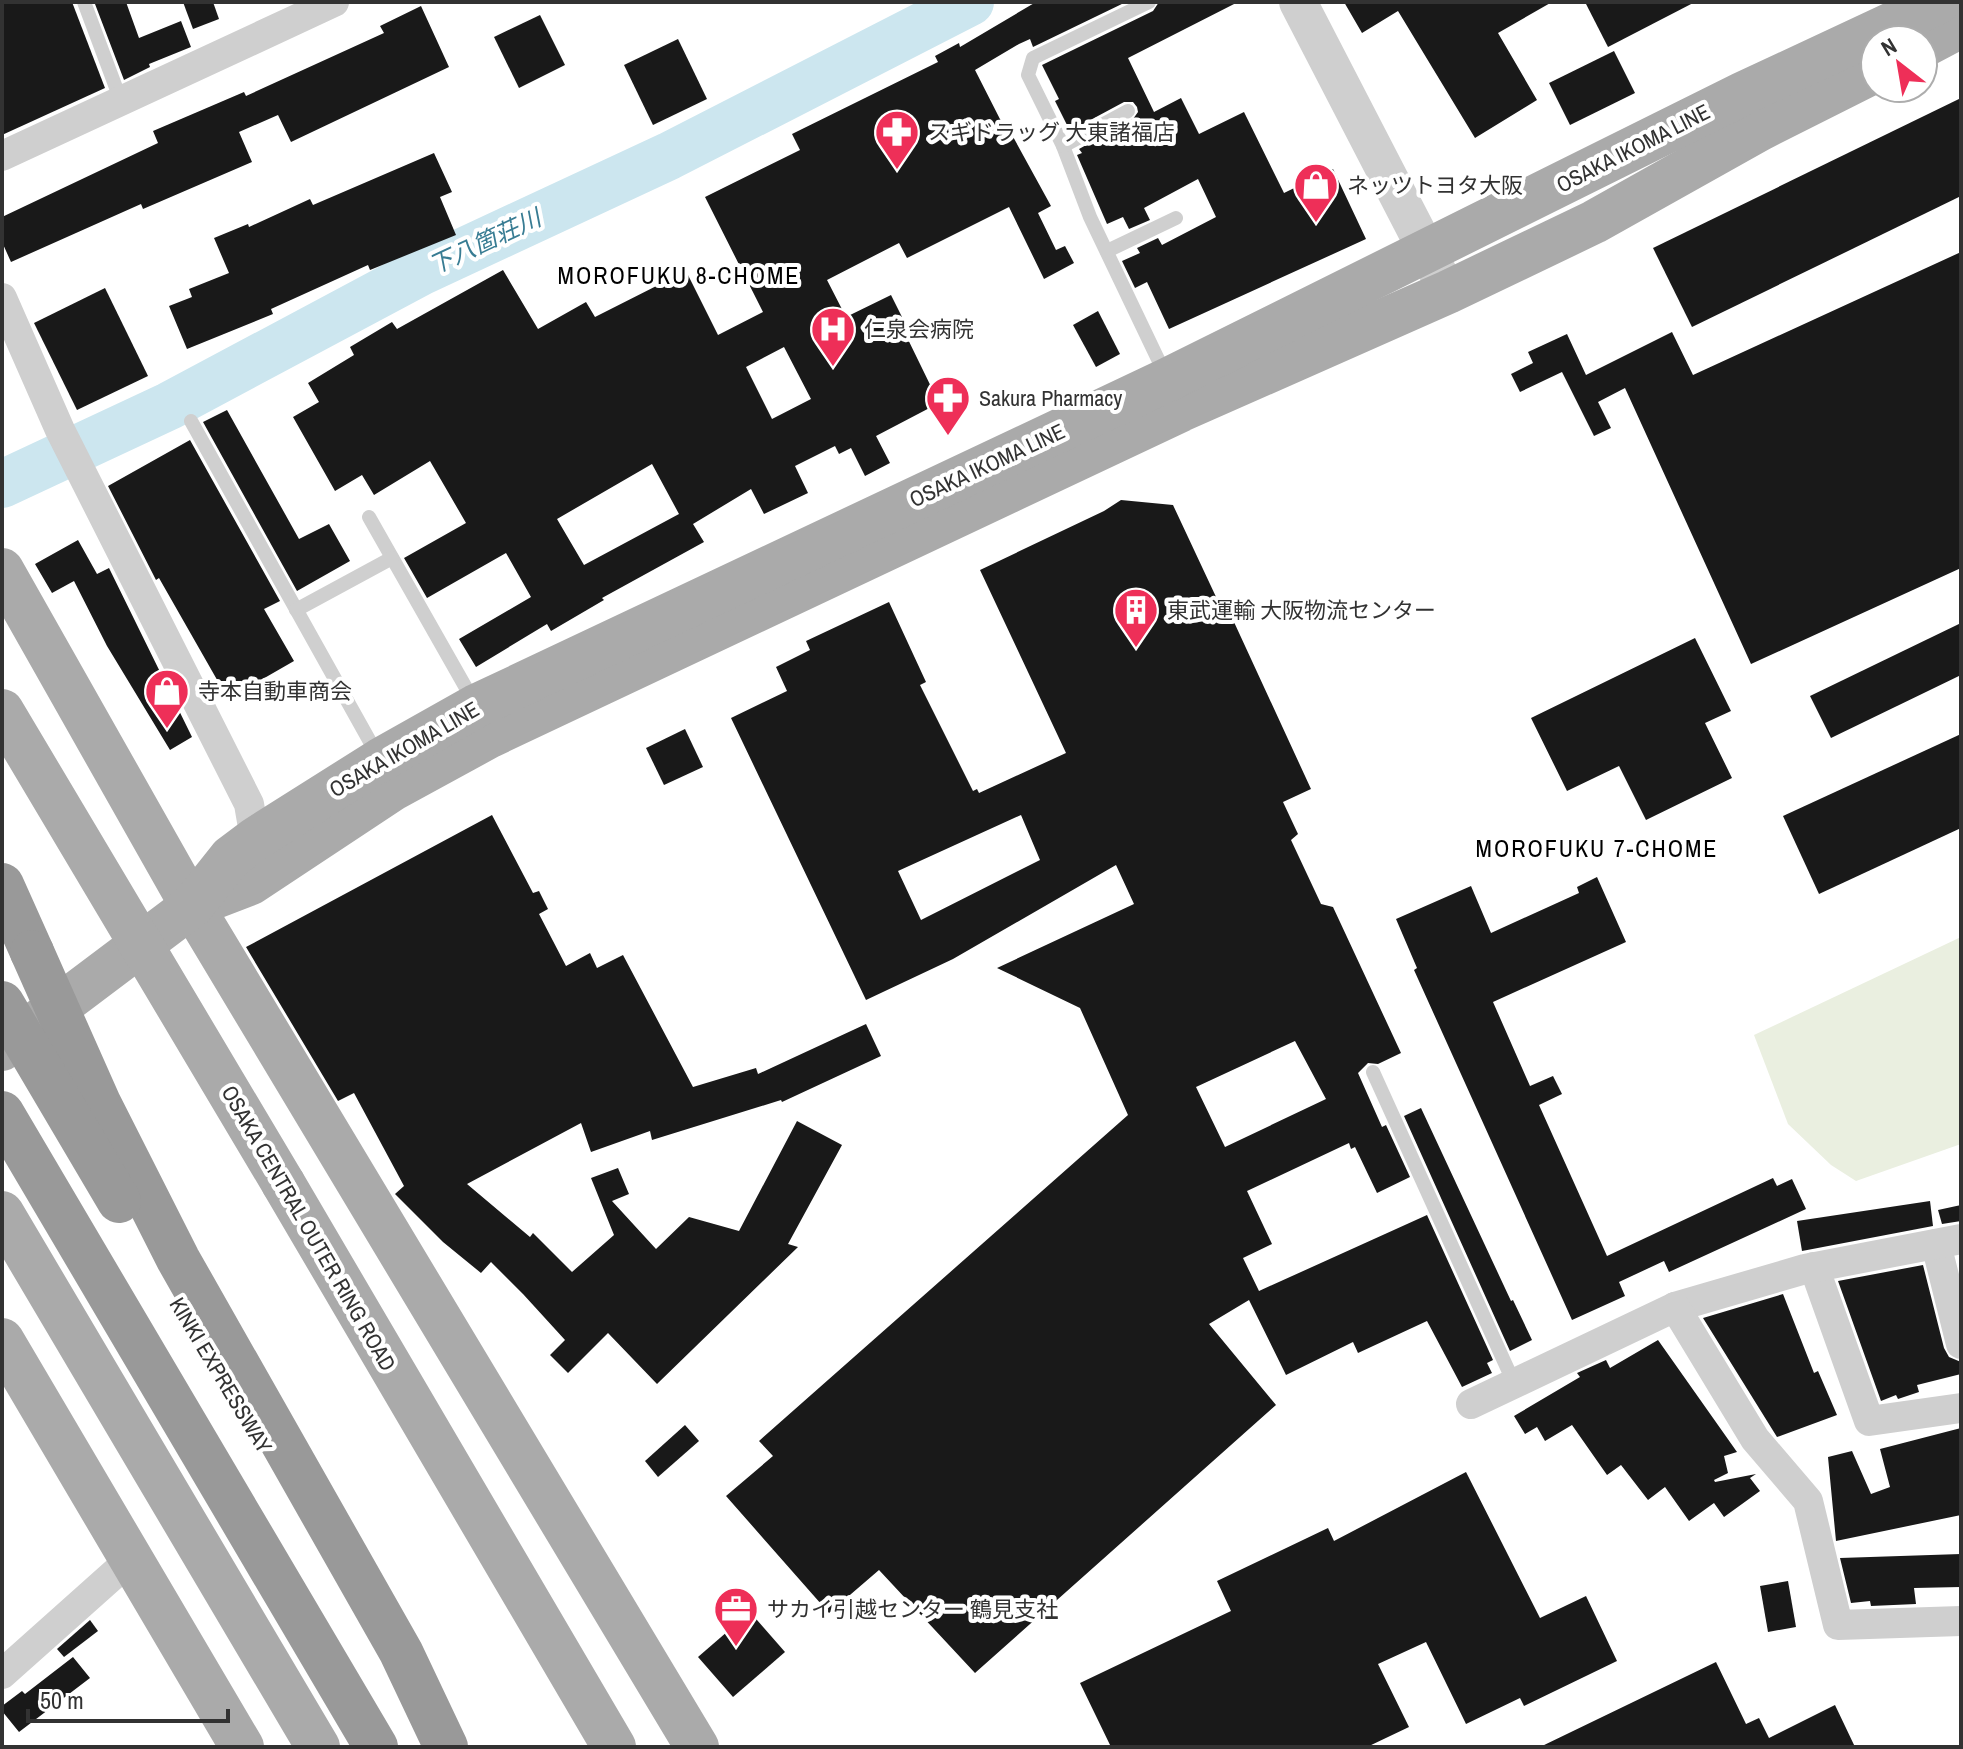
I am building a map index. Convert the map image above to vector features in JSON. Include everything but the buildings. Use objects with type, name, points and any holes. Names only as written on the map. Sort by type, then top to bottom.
[{"type":"highway","points":[[2,885],[99,1103],[178,1259],[401,1652],[444,1747]]},
{"type":"highway","name":"KINKI EXPRESSWAY","points":[[2,1003],[444,1747]]},
{"type":"highway","points":[[2,1113],[376,1747]]},
{"type":"main road","name":"OSAKA IKOMA LINE","points":[[2,1049],[192,906],[231,857],[255,839],[380,760],[476,706],[1167,380],[1742,94],[1939,2]]},
{"type":"main road","points":[[1939,38],[1961,26]]},
{"type":"main road","name":"OSAKA IKOMA LINE","points":[[192,906],[251,883],[393,789],[490,736],[1181,410],[1448,292],[1594,222],[1760,129],[1859,79]]},
{"type":"main road","points":[[2,570],[192,906],[697,1747]]},
{"type":"main road","name":"OSAKA CENTRAL OUTER RING ROAD","points":[[2,711],[614,1747]]},
{"type":"main road","points":[[2,1213],[318,1747]]},
{"type":"main road","points":[[2,1340],[242,1747]]},
{"type":"main road","points":[[597,1579],[660,1747]]},
{"type":"street","points":[[2,156],[334,2]]},
{"type":"street","points":[[1298,2],[1448,292]]},
{"type":"street","points":[[2,298],[60,430],[249,804],[255,839]]},
{"type":"street","points":[[1471,1404],[1675,1307],[1814,1267],[1949,1241],[1961,1344]]},
{"type":"street","points":[[1814,1267],[1869,1421],[1961,1408]]},
{"type":"street","points":[[1675,1307],[1755,1439],[1808,1501],[1838,1625],[1961,1621]]},
{"type":"street","points":[[2,1674],[131,1559]]},
{"type":"lane","points":[[84,2],[121,101]]},
{"type":"lane","points":[[1149,2],[1033,58],[1028,75],[1063,146],[1090,217],[1167,380]]},
{"type":"lane","points":[[1063,146],[1128,111]]},
{"type":"lane","points":[[1107,251],[1176,218]]},
{"type":"lane","points":[[191,421],[380,760]]},
{"type":"lane","points":[[369,517],[476,706]]},
{"type":"lane","points":[[296,610],[392,558]]},
{"type":"lane","points":[[1373,1072],[1514,1383]]},
{"type":"shaded area","points":[[1961,937],[1961,1144],[1856,1181],[1831,1165],[1788,1124],[1754,1035]]},
{"type":"waterway","name":"下八箇荘川","points":[[2,484],[169,406],[420,272],[669,156],[970,2]]},
{"type":"place","name":"スギドラッグ 大東諸福店","points":[[897,171]]},
{"type":"place","name":"ネッツトヨタ大阪","points":[[1316,224]]},
{"type":"place","name":"仁泉会病院","points":[[833,368]]},
{"type":"place","name":"Sakura Pharmacy","points":[[948,437]]},
{"type":"place","name":"東武運輸 大阪物流センター","points":[[1136,649]]},
{"type":"place","name":"寺本自動車商会","points":[[167,730]]},
{"type":"place","name":"サカイ引越センター 鶴見支社","points":[[736,1648]]},
{"type":"district","name":"MOROFUKU 8-CHOME","points":[[679,276]]},
{"type":"district","name":"MOROFUKU 7-CHOME","points":[[1597,849]]}]
